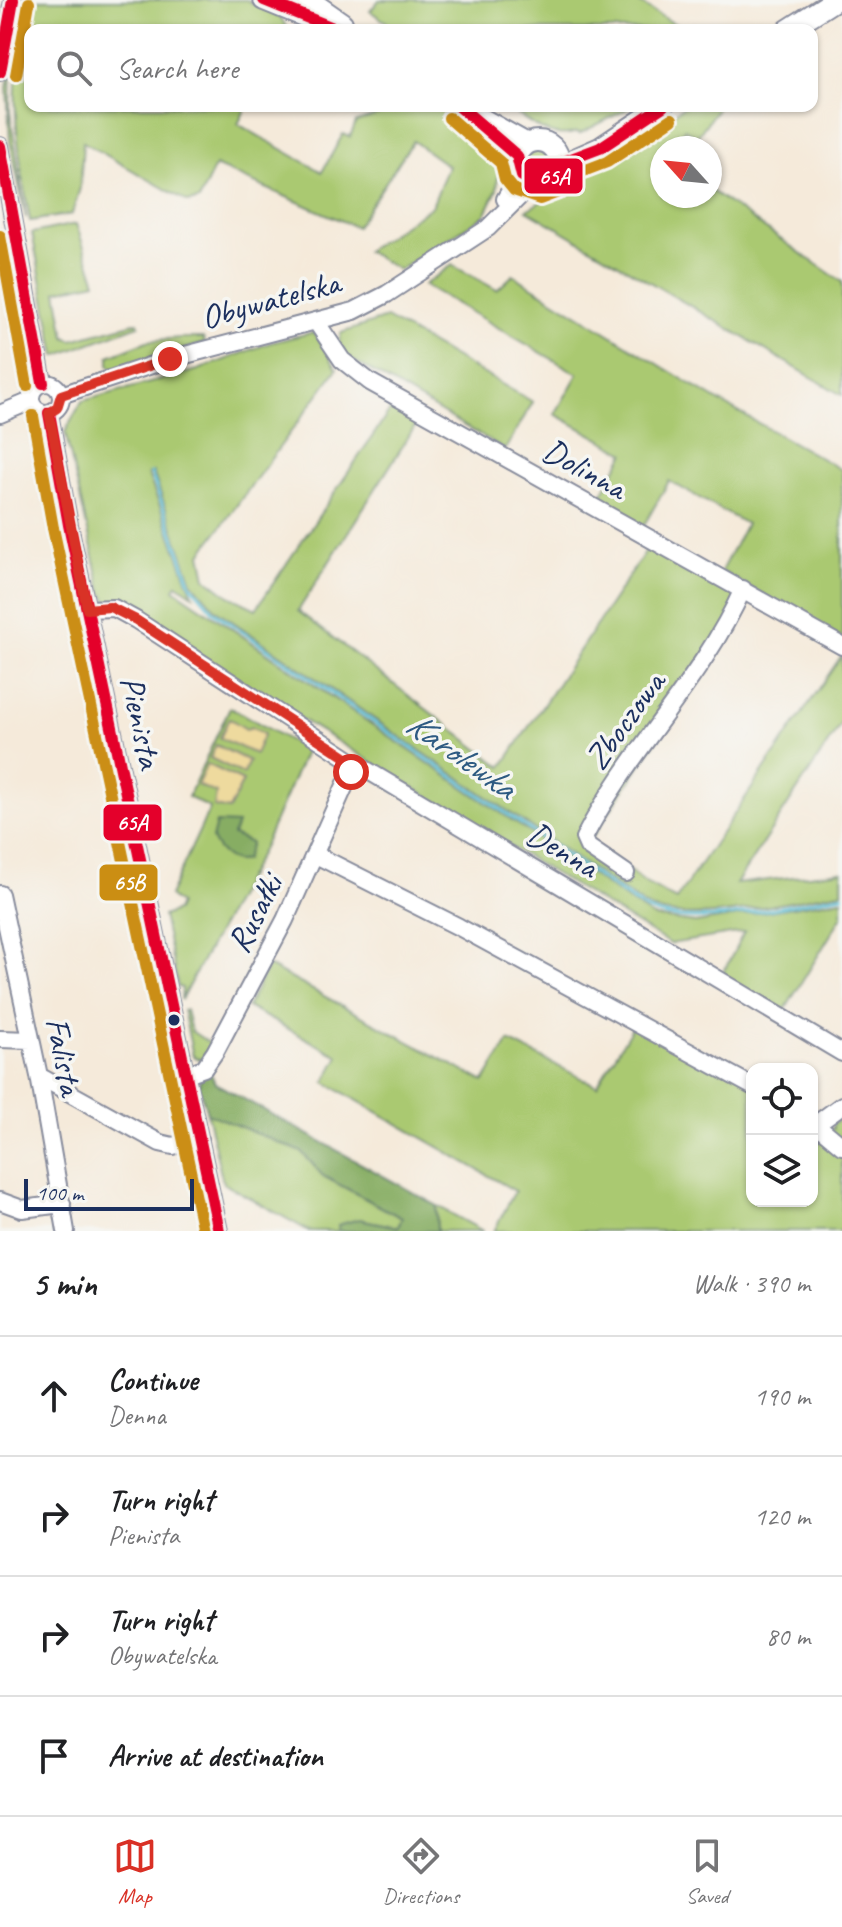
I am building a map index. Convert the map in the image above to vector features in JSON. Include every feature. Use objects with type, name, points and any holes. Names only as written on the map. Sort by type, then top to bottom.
[{"type":"main road","points":[[264,0],[323,24]]},
{"type":"main road","points":[[309,0],[343,24]]},
{"type":"main road","points":[[797,24],[835,0]]},
{"type":"main road","points":[[466,112],[524,164],[550,180],[557,158]]},
{"type":"main road","points":[[557,158],[600,148],[653,112]]},
{"type":"main road","points":[[524,164],[543,142],[557,158]]},
{"type":"street","points":[[0,72],[13,0]]},
{"type":"street","points":[[0,146],[43,383]]},
{"type":"street","name":"Obywatelska","points":[[61,395],[170,359],[354,311],[387,294],[504,215],[524,164]]},
{"type":"street","points":[[0,244],[16,236]]},
{"type":"street","name":"Dolinna","points":[[317,323],[354,373],[842,646]]},
{"type":"street","points":[[43,383],[56,387],[61,395],[57,408],[49,413],[36,409],[31,401],[32,392],[43,383]]},
{"type":"street","points":[[0,414],[31,401]]},
{"type":"street","name":"Pienista","points":[[49,413],[87,609],[219,1231]]},
{"type":"street","name":"Zboczowa","points":[[626,873],[588,847],[584,838],[608,793],[726,627],[743,589]]},
{"type":"street","name":"Denna","points":[[87,609],[107,607],[121,611],[355,763],[842,1053]]},
{"type":"street","name":"Rusałki","points":[[187,1074],[210,1062],[316,855],[355,763]]},
{"type":"street","points":[[316,855],[459,927],[746,1083]]},
{"type":"street","name":"Falista","points":[[0,894],[39,1076],[66,1231]]},
{"type":"street","points":[[0,1039],[31,1040]]},
{"type":"street","points":[[39,1076],[160,1143],[173,1146],[200,1139]]},
{"type":"street","points":[[818,1120],[842,1105]]},
{"type":"street","points":[[818,1125],[842,1146]]},
{"type":"street","points":[[0,1201],[22,1209],[62,1204]]},
{"type":"green space","points":[[20,0],[11,66],[10,112],[26,218],[10,142],[7,88]]},
{"type":"green space","points":[[27,0],[247,0],[281,18],[284,24],[24,24],[24,112],[244,112],[238,124],[322,172],[343,134],[350,137],[356,122],[388,112],[448,112],[485,138],[499,165],[497,190],[485,215],[399,270],[366,251],[432,206],[448,166],[413,141],[356,227],[215,166],[199,200],[188,202],[83,142],[80,188],[72,214],[30,221],[17,137],[16,85]]},
{"type":"green space","points":[[379,0],[634,0],[675,24],[389,24],[370,11]]},
{"type":"green space","points":[[514,112],[621,112],[579,134],[549,132]]},
{"type":"green space","points":[[675,112],[715,112],[698,136],[684,129],[680,136],[650,136],[650,208],[722,208],[722,198],[842,282],[842,395],[527,210],[604,164],[640,134]]},
{"type":"green space","points":[[538,149],[547,153],[551,162],[547,171],[538,175],[529,171],[525,162],[529,153]]},
{"type":"green space","points":[[76,224],[96,282],[57,291],[65,337],[72,340],[138,322],[139,325],[56,356],[32,233]]},
{"type":"green space","points":[[0,252],[10,260],[30,363],[24,357],[26,349],[13,281],[0,283]]},
{"type":"green space","points":[[452,265],[497,290],[513,275],[715,399],[842,470],[842,639],[721,571],[746,524],[669,481],[643,527],[597,502],[625,453],[555,414],[578,374],[424,285]]},
{"type":"green space","points":[[386,318],[533,402],[505,450],[346,356],[339,342],[341,333]]},
{"type":"green space","points":[[314,332],[337,369],[201,554],[206,578],[229,596],[256,609],[395,403],[421,417],[298,611],[502,767],[649,546],[750,600],[590,841],[647,884],[676,900],[842,655],[842,722],[736,884],[842,871],[842,892],[713,914],[663,912],[644,905],[216,610],[192,582],[153,472],[148,474],[193,595],[177,584],[174,589],[653,917],[695,923],[842,899],[842,916],[783,1013],[722,975],[744,932],[670,944],[109,602],[102,592],[65,432],[82,401],[198,370],[269,343]]},
{"type":"green space","points":[[203,338],[205,343],[114,370],[109,365],[109,356],[147,341]]},
{"type":"green space","points":[[230,707],[306,750],[262,850],[181,1000],[182,988],[178,987],[163,916],[176,911],[179,904],[169,896],[210,808],[188,797]]},
{"type":"green space","points":[[216,823],[237,824],[233,835],[251,843],[245,860],[234,861],[218,848],[212,839]]},
{"type":"green space","points":[[268,966],[484,1082],[509,1041],[597,1086],[637,1019],[746,1079],[746,1207],[818,1207],[818,1129],[833,1129],[833,1123],[842,1119],[842,1231],[494,1231],[515,1191],[325,1082],[339,1056],[247,1007]]},
{"type":"green space","points":[[183,1010],[186,1010],[191,1031],[211,1044],[201,1060],[193,1056]]},
{"type":"green space","points":[[201,1074],[211,1074],[215,1083],[436,1205],[437,1231],[339,1231],[338,1225],[359,1219],[398,1227],[402,1218],[323,1176],[302,1152],[207,1113],[199,1086]]},
{"type":"green space","points":[[207,1113],[302,1152],[323,1176],[402,1218],[398,1227],[359,1219],[338,1225],[339,1231],[309,1231],[223,1183]]},
{"type":"green space","points":[[436,1205],[483,1231],[437,1231]]},
{"type":"sand","points":[[229,718],[246,729],[252,727],[264,734],[255,754],[220,738]]},
{"type":"sand","points":[[216,745],[249,761],[243,774],[210,758]]},
{"type":"sand","points":[[207,764],[243,781],[229,810],[214,807],[216,793],[197,785]]},
{"type":"waterway","name":"Karolewka","points":[[151,473],[191,585],[214,612],[642,907],[661,915],[711,917],[842,895]]},
{"type":"transit line","name":"65A","points":[[0,72],[13,0]]},
{"type":"transit line","name":"65A","points":[[264,0],[323,24]]},
{"type":"transit line","name":"65B","points":[[25,24],[29,3]]},
{"type":"transit line","name":"65B","points":[[16,75],[24,31]]},
{"type":"transit line","name":"65A","points":[[466,112],[517,156],[522,176],[540,183],[553,177],[563,162],[600,148],[654,112]]},
{"type":"transit line","name":"65B","points":[[449,118],[501,163],[505,179],[514,190],[540,199],[561,191],[573,175],[607,162],[672,119]]},
{"type":"transit line","name":"65A","points":[[0,146],[43,383]]},
{"type":"transit line","name":"65B","points":[[0,236],[27,386]]},
{"type":"transit line","name":"65A","points":[[49,413],[69,525],[219,1231]]},
{"type":"transit line","name":"65B","points":[[33,416],[53,528],[203,1231]]},
{"type":"route","points":[[170,359],[61,395],[57,408],[49,413],[87,609],[110,607],[136,620],[355,763],[351,772]]}]
